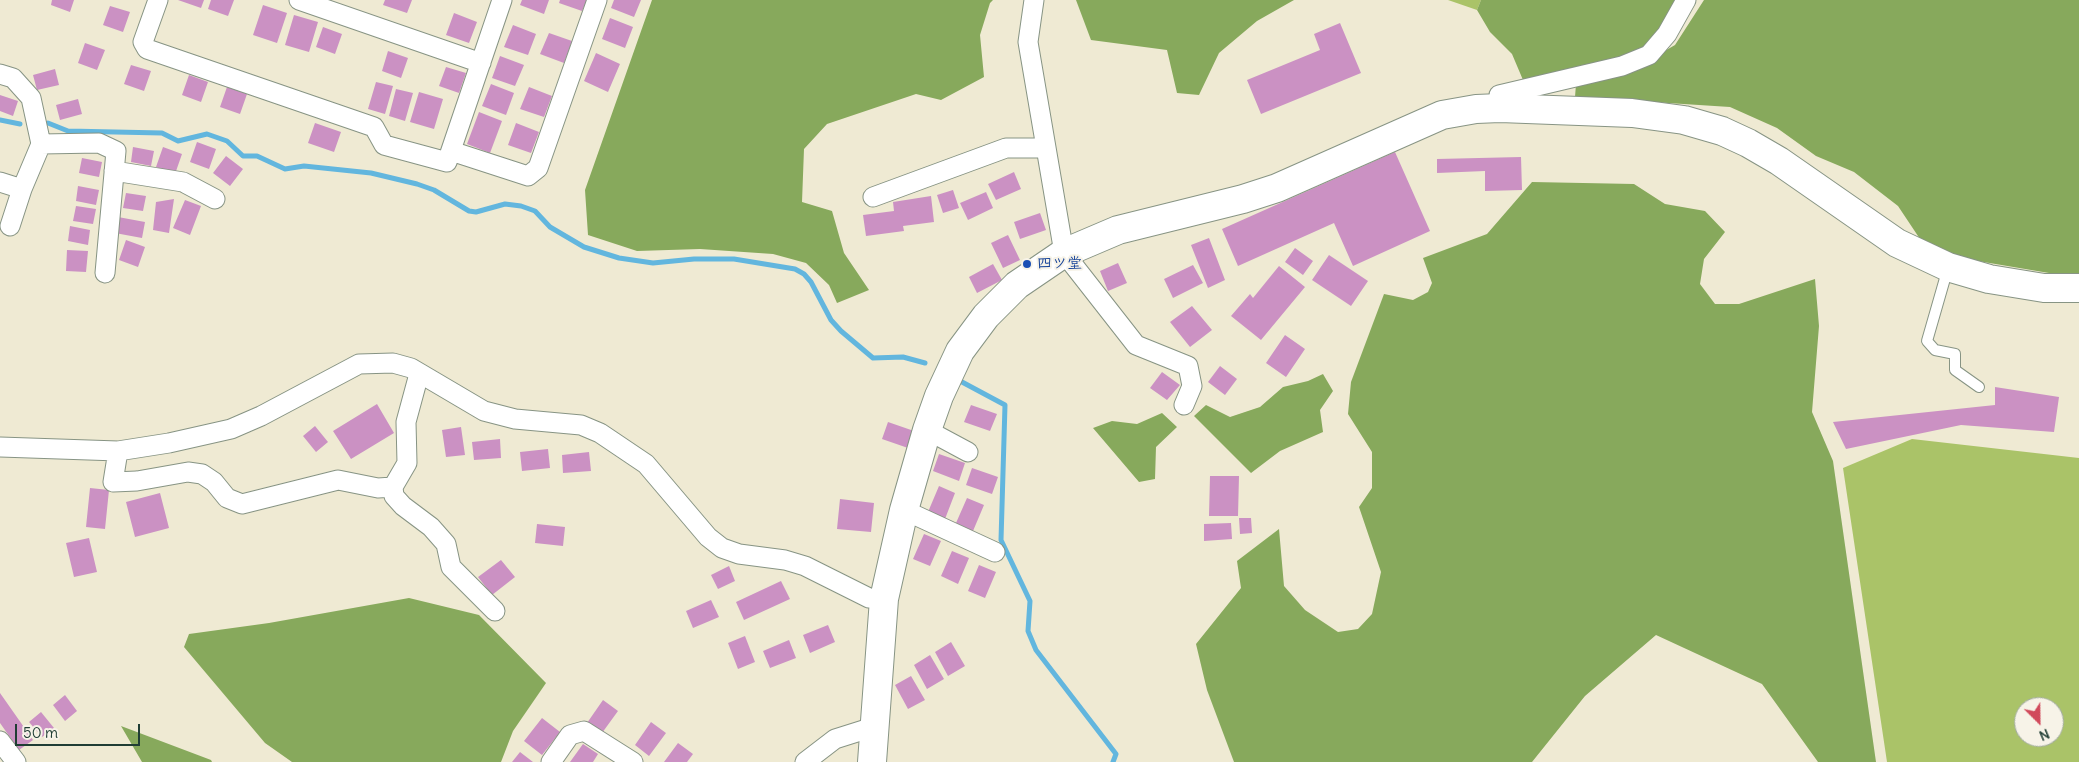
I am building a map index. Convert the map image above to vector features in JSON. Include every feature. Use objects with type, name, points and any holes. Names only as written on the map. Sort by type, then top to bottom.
[{"type":"street","points":[[158,0],[143,42],[147,49],[374,127],[384,145],[447,162],[502,0]]},
{"type":"street","points":[[299,0],[481,63]]},
{"type":"street","points":[[451,151],[528,176],[538,168],[597,0]]},
{"type":"street","points":[[1034,0],[1028,42],[1044,148],[1064,253],[1136,345],[1188,366],[1192,386],[1184,405]]},
{"type":"street","points":[[1500,108],[1499,95],[1622,66],[1649,55],[1667,34],[1686,0]]},
{"type":"street","points":[[0,74],[12,78],[31,98],[41,144],[22,189],[10,226]]},
{"type":"street","points":[[872,762],[884,599],[904,510],[939,396],[960,351],[986,316],[1017,285],[1064,253],[1118,230],[1243,199],[1277,188],[1442,115],[1476,109],[1500,108],[1632,113],[1684,120],[1722,131],[1779,161],[1897,243],[1948,267],[1989,279],[2044,288],[2079,288]]},
{"type":"street","points":[[41,144],[99,143],[116,151],[105,273]]},
{"type":"street","points":[[873,197],[1006,148],[1044,148]]},
{"type":"street","points":[[114,171],[183,182],[215,199]]},
{"type":"street","points":[[0,182],[22,189]]},
{"type":"street","points":[[0,447],[118,451],[169,443],[231,429],[261,416],[358,364],[393,363],[411,368],[484,411],[515,419],[581,425],[600,433],[646,464],[708,537],[722,548],[739,554],[785,560],[805,566],[869,598],[884,599]]},
{"type":"street","points":[[420,374],[406,422],[406,463],[393,487],[394,496],[403,506],[431,527],[446,544],[452,568],[495,610]]},
{"type":"street","points":[[927,430],[968,452]]},
{"type":"street","points":[[118,451],[113,482],[137,481],[188,472],[202,474],[214,482],[227,498],[242,504],[338,480],[378,488],[393,487]]},
{"type":"street","points":[[904,510],[995,552]]},
{"type":"street","points":[[805,762],[835,739],[874,727]]},
{"type":"street","points":[[551,762],[570,735],[584,731],[632,762]]},
{"type":"street","points":[[0,741],[16,762]]},
{"type":"lane","points":[[1948,267],[1927,341],[1935,350],[1955,354],[1955,370],[1979,386]]},
{"type":"green space","points":[[652,0],[993,0],[990,3],[980,35],[984,77],[941,100],[916,94],[827,124],[804,149],[802,202],[832,211],[844,253],[869,290],[837,303],[829,285],[806,263],[773,254],[700,249],[637,251],[588,235],[585,190]]},
{"type":"green space","points":[[1076,0],[1294,0],[1257,21],[1219,53],[1199,95],[1177,93],[1167,50],[1091,40]]},
{"type":"green space","points":[[1448,0],[1481,0],[1477,10]]},
{"type":"green space","points":[[1481,0],[1679,0],[1650,49],[1618,63],[1523,80],[1512,54],[1490,32],[1477,10]]},
{"type":"green space","points":[[1704,0],[2079,0],[2079,273],[2049,273],[1960,258],[1920,239],[1898,206],[1854,172],[1816,156],[1777,128],[1730,107],[1575,97],[1576,84],[1637,67],[1675,45]]},
{"type":"green space","points":[[1532,182],[1634,184],[1665,204],[1705,211],[1725,232],[1704,259],[1700,284],[1715,304],[1739,304],[1815,279],[1819,326],[1812,412],[1833,461],[1876,762],[1818,762],[1762,684],[1656,635],[1585,696],[1532,762],[1234,762],[1207,690],[1196,644],[1241,588],[1237,561],[1279,529],[1284,586],[1305,610],[1338,632],[1358,629],[1372,614],[1381,572],[1359,507],[1372,488],[1372,452],[1348,414],[1351,382],[1384,294],[1413,300],[1428,292],[1432,283],[1423,258],[1487,234]]},
{"type":"green space","points":[[1323,374],[1333,391],[1320,410],[1323,432],[1280,451],[1251,473],[1194,416],[1206,405],[1230,417],[1260,407],[1283,387],[1308,381]]},
{"type":"green space","points":[[1162,413],[1177,427],[1156,447],[1155,479],[1139,482],[1093,428],[1112,421],[1137,424]]},
{"type":"green space","points":[[1912,439],[2079,458],[2079,762],[1887,762],[1843,468]]},
{"type":"green space","points":[[409,598],[479,615],[546,683],[513,731],[501,762],[292,762],[265,743],[184,647],[189,634],[269,623]]},
{"type":"green space","points":[[121,726],[211,760],[212,762],[142,762]]},
{"type":"building","points":[[52,0],[74,0],[70,12],[51,5]]},
{"type":"building","points":[[178,0],[204,0],[201,8]]},
{"type":"building","points":[[211,0],[234,0],[228,16],[208,9]]},
{"type":"building","points":[[385,0],[412,0],[407,13],[383,5]]},
{"type":"building","points":[[522,0],[549,0],[544,14],[520,5]]},
{"type":"building","points":[[560,0],[587,0],[582,11],[559,3]]},
{"type":"building","points":[[614,0],[641,0],[634,17],[611,8]]},
{"type":"building","points":[[263,5],[287,13],[277,43],[253,35]]},
{"type":"building","points":[[110,6],[130,12],[123,32],[103,25]]},
{"type":"building","points":[[454,13],[477,22],[469,43],[446,35]]},
{"type":"building","points":[[294,15],[318,22],[309,52],[285,45]]},
{"type":"building","points":[[610,18],[633,27],[625,48],[602,39]]},
{"type":"building","points":[[1340,23],[1361,73],[1261,114],[1247,80],[1320,50],[1314,34]]},
{"type":"building","points":[[513,25],[536,34],[528,55],[504,47]]},
{"type":"building","points":[[323,27],[342,34],[335,54],[316,47]]},
{"type":"building","points":[[549,33],[572,41],[564,63],[540,54]]},
{"type":"building","points":[[85,43],[105,50],[97,70],[78,63]]},
{"type":"building","points":[[388,51],[408,58],[401,78],[382,71]]},
{"type":"building","points":[[596,53],[620,64],[608,92],[584,81]]},
{"type":"building","points":[[500,56],[524,65],[515,86],[492,78]]},
{"type":"building","points":[[131,65],[151,71],[144,91],[124,84]]},
{"type":"building","points":[[446,67],[466,73],[459,93],[439,86]]},
{"type":"building","points":[[55,69],[59,85],[37,90],[33,75]]},
{"type":"building","points":[[189,75],[208,82],[201,102],[182,95]]},
{"type":"building","points":[[376,82],[393,86],[385,114],[368,109]]},
{"type":"building","points":[[491,84],[514,93],[506,115],[482,106]]},
{"type":"building","points":[[227,87],[247,94],[240,114],[220,107]]},
{"type":"building","points":[[529,87],[552,96],[544,117],[520,109]]},
{"type":"building","points":[[396,89],[413,93],[405,121],[389,116]]},
{"type":"building","points":[[419,92],[443,99],[434,129],[410,122]]},
{"type":"building","points":[[0,95],[18,101],[13,116],[0,111]]},
{"type":"building","points":[[78,99],[82,114],[60,120],[56,105]]},
{"type":"building","points":[[479,112],[502,121],[490,153],[467,144]]},
{"type":"building","points":[[315,123],[341,132],[334,152],[308,143]]},
{"type":"building","points":[[516,123],[539,132],[531,153],[508,145]]},
{"type":"building","points":[[197,142],[216,149],[209,169],[190,162]]},
{"type":"building","points":[[133,147],[154,151],[151,166],[131,162]]},
{"type":"building","points":[[163,147],[182,154],[175,174],[156,167]]},
{"type":"building","points":[[1395,152],[1430,231],[1353,266],[1334,223],[1238,266],[1222,229]]},
{"type":"building","points":[[226,156],[243,169],[230,186],[213,173]]},
{"type":"building","points":[[1521,157],[1522,190],[1485,191],[1485,171],[1437,173],[1437,159]]},
{"type":"building","points":[[82,158],[102,162],[99,177],[79,173]]},
{"type":"building","points":[[1014,172],[1021,189],[996,200],[988,184]]},
{"type":"building","points":[[78,186],[99,190],[96,205],[76,201]]},
{"type":"building","points":[[953,190],[959,208],[943,213],[937,195]]},
{"type":"building","points":[[986,192],[993,208],[968,220],[960,203]]},
{"type":"building","points":[[126,193],[146,196],[143,211],[123,208]]},
{"type":"building","points":[[931,196],[934,222],[903,226],[904,231],[866,236],[863,215],[894,211],[893,202]]},
{"type":"building","points":[[174,199],[169,233],[153,230],[156,202]]},
{"type":"building","points":[[185,200],[201,206],[190,235],[173,228]]},
{"type":"building","points":[[76,206],[96,209],[93,224],[73,221]]},
{"type":"building","points":[[1040,213],[1046,230],[1020,239],[1014,222]]},
{"type":"building","points":[[118,217],[145,222],[142,238],[115,233]]},
{"type":"building","points":[[70,226],[90,230],[88,245],[68,241]]},
{"type":"building","points":[[1008,235],[1020,260],[1003,268],[991,243]]},
{"type":"building","points":[[1209,238],[1225,280],[1208,288],[1191,245]]},
{"type":"building","points":[[126,240],[145,247],[138,267],[119,260]]},
{"type":"building","points":[[1295,248],[1313,261],[1303,275],[1285,262]]},
{"type":"building","points":[[67,250],[88,251],[86,272],[66,271]]},
{"type":"building","points":[[1329,255],[1368,281],[1351,306],[1312,280]]},
{"type":"building","points":[[1118,263],[1127,283],[1108,291],[1100,271]]},
{"type":"building","points":[[993,264],[1002,280],[977,293],[969,277]]},
{"type":"building","points":[[1193,265],[1203,283],[1173,298],[1164,279]]},
{"type":"building","points":[[1279,266],[1305,287],[1261,340],[1231,316],[1250,294],[1253,298]]},
{"type":"building","points":[[1192,306],[1212,330],[1190,347],[1170,322]]},
{"type":"building","points":[[1285,335],[1305,349],[1286,377],[1266,363]]},
{"type":"building","points":[[1220,366],[1237,379],[1225,395],[1208,382]]},
{"type":"building","points":[[1162,372],[1180,385],[1167,400],[1150,388]]},
{"type":"building","points":[[1995,387],[2059,397],[2054,432],[1961,425],[1846,449],[1833,422],[1995,405]]},
{"type":"building","points":[[377,404],[394,433],[351,459],[333,431]]},
{"type":"building","points":[[971,405],[997,414],[990,431],[964,422]]},
{"type":"building","points":[[888,422],[914,431],[908,448],[882,439]]},
{"type":"building","points":[[315,426],[328,442],[316,452],[303,436]]},
{"type":"building","points":[[461,427],[465,455],[446,457],[442,430]]},
{"type":"building","points":[[500,439],[501,458],[474,460],[472,442]]},
{"type":"building","points":[[548,449],[550,468],[522,471],[520,452]]},
{"type":"building","points":[[589,452],[591,471],[563,473],[562,455]]},
{"type":"building","points":[[939,454],[965,463],[959,481],[933,471]]},
{"type":"building","points":[[972,468],[998,477],[992,494],[966,485]]},
{"type":"building","points":[[1210,476],[1239,476],[1238,516],[1209,516]]},
{"type":"building","points":[[939,486],[955,493],[945,519],[928,512]]},
{"type":"building","points":[[90,488],[109,490],[105,529],[86,527]]},
{"type":"building","points":[[160,493],[169,528],[135,537],[126,502]]},
{"type":"building","points":[[967,498],[984,505],[973,531],[956,523]]},
{"type":"building","points":[[840,499],[874,503],[871,532],[837,529]]},
{"type":"building","points":[[1239,518],[1251,518],[1252,533],[1240,534]]},
{"type":"building","points":[[1231,523],[1232,539],[1204,541],[1204,524]]},
{"type":"building","points":[[537,524],[565,527],[563,546],[535,543]]},
{"type":"building","points":[[924,534],[941,541],[930,566],[913,559]]},
{"type":"building","points":[[89,538],[97,572],[74,577],[66,543]]},
{"type":"building","points":[[952,551],[969,558],[958,584],[941,576]]},
{"type":"building","points":[[501,560],[515,577],[492,595],[478,577]]},
{"type":"building","points":[[979,565],[996,572],[985,598],[968,591]]},
{"type":"building","points":[[729,566],[735,581],[718,589],[711,575]]},
{"type":"building","points":[[781,581],[790,599],[744,620],[736,602]]},
{"type":"building","points":[[711,600],[719,617],[693,628],[686,611]]},
{"type":"building","points":[[828,625],[835,642],[810,653],[803,635]]},
{"type":"building","points":[[745,636],[755,662],[738,669],[728,643]]},
{"type":"building","points":[[789,640],[796,658],[770,668],[763,651]]},
{"type":"building","points":[[951,642],[965,666],[948,676],[935,652]]},
{"type":"building","points":[[930,655],[944,679],[927,689],[914,665]]},
{"type":"building","points":[[911,676],[925,700],[908,709],[895,685]]},
{"type":"building","points":[[0,693],[33,740],[19,750],[0,723]]},
{"type":"building","points":[[65,695],[77,711],[65,721],[53,705]]},
{"type":"building","points":[[603,700],[618,711],[602,733],[587,723]]},
{"type":"building","points":[[41,712],[54,728],[42,737],[29,722]]},
{"type":"building","points":[[542,718],[560,732],[542,755],[524,741]]},
{"type":"building","points":[[651,722],[666,733],[649,756],[635,745]]},
{"type":"building","points":[[678,743],[693,754],[687,762],[664,762]]},
{"type":"building","points":[[583,744],[598,754],[593,762],[570,762]]},
{"type":"building","points":[[520,752],[533,762],[512,762]]},
{"type":"waterway","points":[[0,120],[20,124]]},
{"type":"waterway","points":[[48,123],[68,131],[162,133],[178,141],[207,134],[227,141],[243,156],[257,156],[285,169],[304,166],[371,173],[434,190],[469,211],[476,212],[505,204],[521,206],[535,211],[550,227],[584,247],[619,258],[653,263],[694,259],[734,259],[795,269],[804,274],[811,282],[831,320],[873,358],[903,357],[925,363]]},
{"type":"waterway","points":[[962,382],[1005,405],[1001,540],[1030,601],[1028,631],[1036,650],[1116,754],[1113,762]]},
{"type":"place","name":"四ツ堂","points":[[1027,264]]}]
